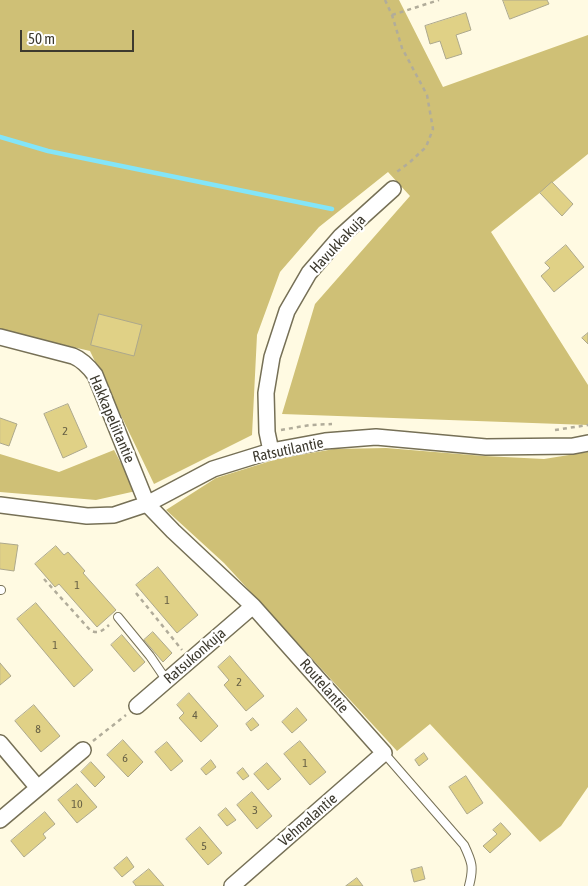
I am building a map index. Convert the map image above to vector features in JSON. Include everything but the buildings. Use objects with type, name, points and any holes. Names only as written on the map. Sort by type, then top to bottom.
[{"type":"street","name":"Havukkakuja","points":[[271,451],[267,432],[266,392],[272,357],[288,311],[309,273],[341,236],[393,189]]},
{"type":"street","name":"Hakkapeliitantie","points":[[0,337],[73,356],[80,359],[88,367],[95,375],[148,504]]},
{"type":"street","name":"Ratsutilantie","points":[[0,505],[87,516],[114,515],[148,504],[213,469],[271,451],[326,441],[376,437],[486,447],[573,446],[588,443]]},
{"type":"street","name":"Routelantie","points":[[148,504],[173,531],[253,606],[384,753]]},
{"type":"street","name":"Ratsukonkuja","points":[[137,706],[253,606]]},
{"type":"street","points":[[0,744],[38,788]]},
{"type":"street","points":[[0,820],[83,750]]},
{"type":"street","name":"Vehmalantie","points":[[232,886],[384,753]]},
{"type":"lane","points":[[118,617],[150,656],[167,681]]},
{"type":"lane","name":"Routelantie","points":[[384,753],[464,845],[471,860],[472,874],[469,886]]},
{"type":"path","points":[[385,0],[392,15],[402,48],[427,95],[434,129],[426,147],[400,169]]},
{"type":"path","points":[[392,15],[439,0]]},
{"type":"path","points":[[44,579],[90,630],[100,632],[118,617]]},
{"type":"path","points":[[136,593],[191,660]]},
{"type":"path","points":[[83,750],[137,706]]},
{"type":"shaded area","points":[[0,0],[399,0],[443,87],[588,35],[588,154],[491,232],[588,385],[588,425],[282,414],[315,304],[410,196],[388,172],[319,227],[280,272],[257,335],[252,435],[154,484],[90,351],[0,330]]},
{"type":"shaded area","points":[[386,448],[544,459],[588,452],[588,787],[561,826],[540,842],[430,724],[397,751],[224,563],[166,510],[216,478],[277,459],[334,449]]},
{"type":"shaded area","points":[[114,450],[136,491],[96,500],[0,492],[0,454],[59,472]]},
{"type":"waterway","points":[[0,137],[48,151],[332,209]]}]
